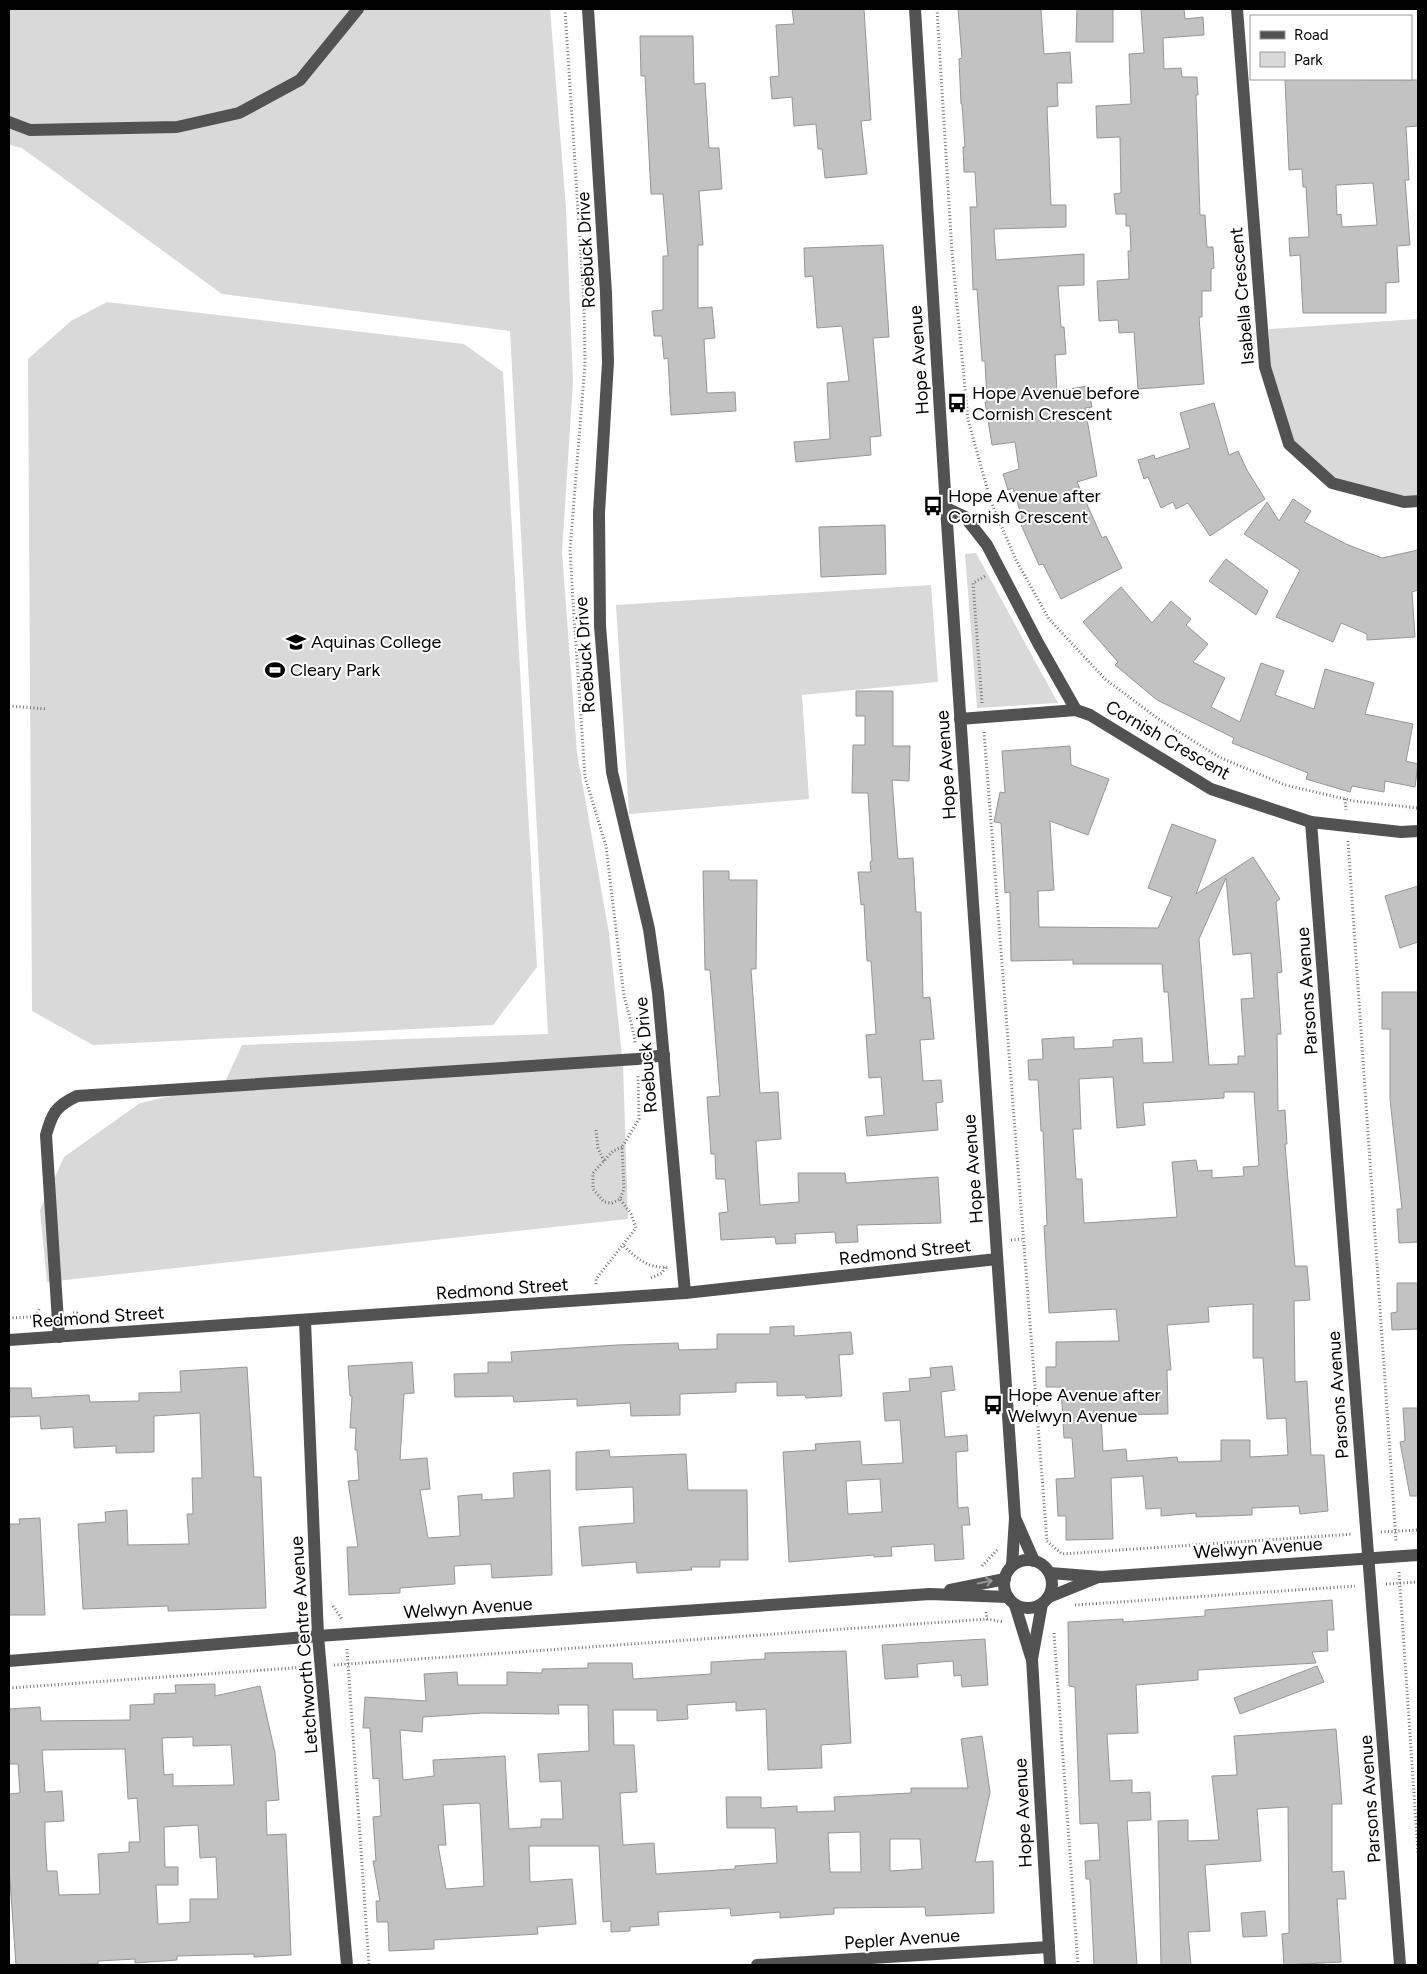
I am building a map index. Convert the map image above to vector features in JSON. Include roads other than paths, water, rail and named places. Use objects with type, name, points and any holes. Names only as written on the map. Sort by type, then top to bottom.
[{"type":"street","points":[[10,124],[30,130],[177,127],[239,113],[300,80],[358,9]]},
{"type":"street","name":"Roebuck Drive","points":[[588,9],[606,293],[608,362],[599,513],[600,626],[612,772],[649,929],[658,993],[685,1294]]},
{"type":"street","name":"Hope Avenue","points":[[915,9],[946,508],[1015,1518],[1012,1566]]},
{"type":"street","name":"Isabella Crescent","points":[[1236,9],[1265,367],[1288,444],[1332,483],[1404,502],[1418,501]]},
{"type":"street","name":"Cornish Crescent","points":[[946,508],[965,517],[987,545],[1038,643],[1076,710]]},
{"type":"street","name":"Cornish Crescent","points":[[960,719],[1076,710],[1090,715],[1210,789],[1311,822],[1401,832],[1418,831]]},
{"type":"street","name":"Parsons Avenue","points":[[1311,822],[1400,1965]]},
{"type":"street","points":[[59,1337],[46,1136],[50,1118],[61,1104],[77,1096],[637,1059],[664,1055]]},
{"type":"street","name":"Redmond Street","points":[[9,1340],[305,1322],[685,1294],[997,1259]]},
{"type":"street","name":"Letchworth Centre Avenue","points":[[305,1322],[318,1636],[347,1965]]},
{"type":"street","name":"Hope Avenue","points":[[1015,1518],[1034,1560]]},
{"type":"street","name":"Welwyn Avenue","points":[[1050,1573],[1100,1577],[1418,1555]]},
{"type":"street","points":[[1011,1601],[1004,1585],[1012,1566],[1026,1560],[1034,1560],[1050,1573],[1052,1585],[1045,1601]]},
{"type":"street","name":"Welwyn Avenue","points":[[930,1594],[1011,1601],[1028,1609],[1100,1577]]},
{"type":"street","name":"Welwyn Avenue","points":[[9,1661],[318,1636],[930,1594],[1005,1579]]},
{"type":"street","name":"Hope Avenue","points":[[1011,1601],[1032,1659]]},
{"type":"street","name":"Hope Avenue","points":[[1045,1601],[1032,1659],[1050,1965]]},
{"type":"street","name":"Pepler Avenue","points":[[757,1965],[1049,1947]]},
{"type":"place","name":"Hope Avenue before Cornish Crescent","points":[[957,403]]},
{"type":"place","name":"Hope Avenue after Cornish Crescent","points":[[933,506]]},
{"type":"place","name":"Aquinas College","points":[[296,642]]},
{"type":"place","name":"Cleary Park","points":[[275,670]]},
{"type":"place","name":"Hope Avenue after Welwyn Avenue","points":[[993,1405]]}]
